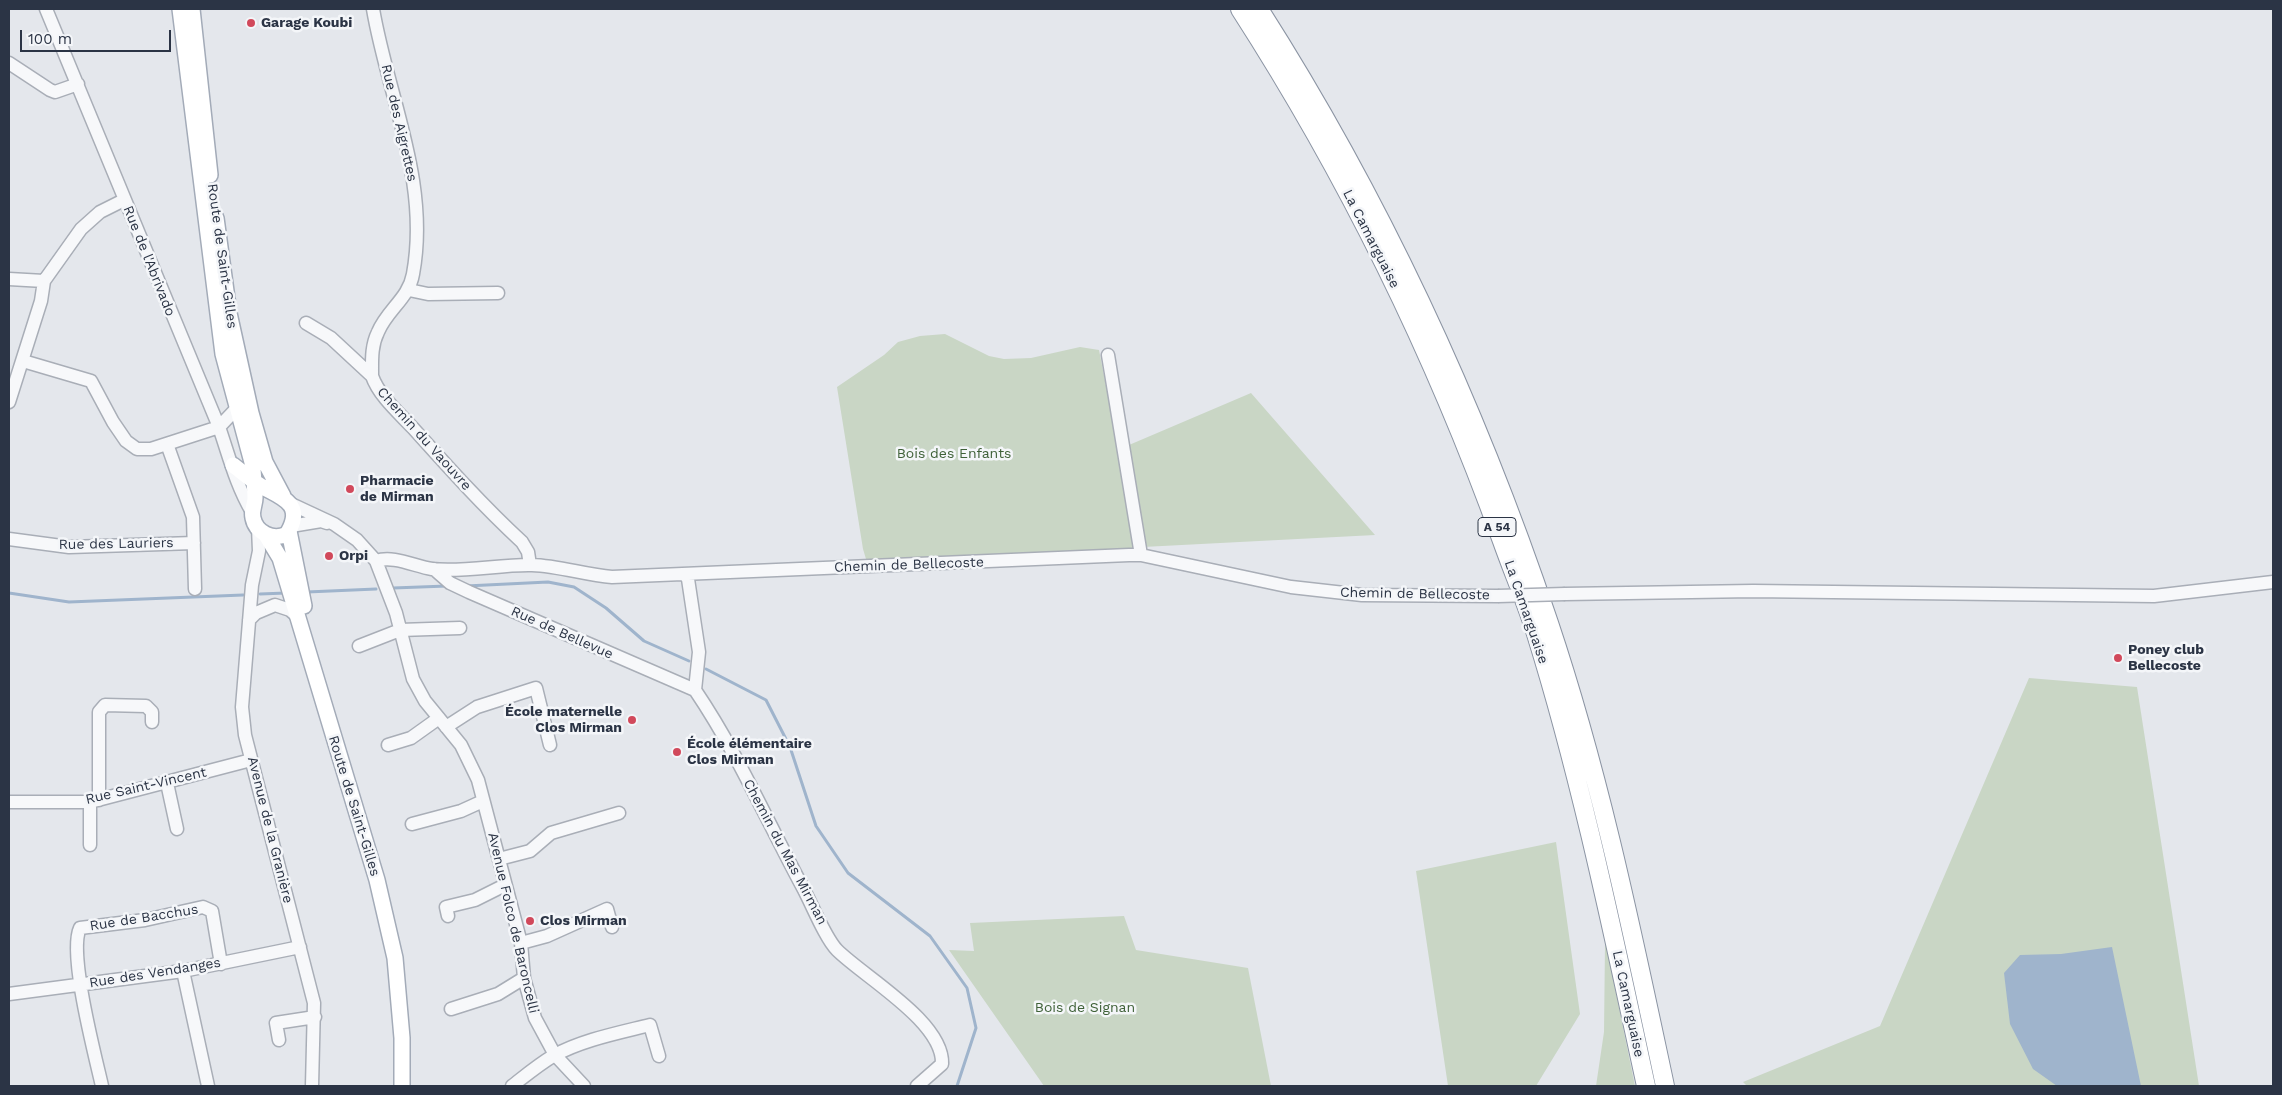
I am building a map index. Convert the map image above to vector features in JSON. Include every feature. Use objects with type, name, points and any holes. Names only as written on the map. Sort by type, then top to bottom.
[{"type":"highway","name":"La Camarguaise","points":[[1240,9],[1290,91],[1354,204],[1405,308],[1451,409],[1535,631],[1570,750],[1600,870],[1646,1086]]},
{"type":"highway","name":"La Camarguaise","points":[[1259,9],[1310,92],[1382,224],[1421,303],[1484,446],[1550,625],[1592,768],[1627,907],[1665,1086]]},
{"type":"highway","points":[[1570,750],[1588,847]]},
{"type":"highway","points":[[1627,907],[1651,988],[1675,1086]]},
{"type":"main road","name":"Route de Saint-Gilles","points":[[180,9],[223,354],[253,466],[254,506]]},
{"type":"main road","name":"Route de Saint-Gilles","points":[[192,9],[219,244],[229,313],[251,413],[265,462],[284,498]]},
{"type":"main road","points":[[233,465],[253,481],[284,498],[292,514],[289,530],[275,538],[262,532],[253,520],[254,506],[269,494],[284,498]]},
{"type":"main road","name":"Route de Saint-Gilles","points":[[289,530],[292,553],[311,636],[366,818],[395,930],[400,957],[406,1018],[408,1086]]},
{"type":"main road","name":"Route de Saint-Gilles","points":[[262,532],[280,558],[377,880],[390,932],[398,990],[402,1086]]},
{"type":"street","name":"Rue de l'Abrivado","points":[[46,9],[218,427],[233,465],[236,481],[254,506]]},
{"type":"street","name":"Rue des Aigrettes","points":[[372,376],[372,350],[378,330],[408,290],[413,274],[418,234],[414,182],[403,125],[377,32],[373,9]]},
{"type":"street","points":[[9,63],[55,92],[78,84]]},
{"type":"street","points":[[9,397],[23,361],[41,301],[44,281],[80,229],[100,212],[124,200]]},
{"type":"street","points":[[9,278],[44,281]]},
{"type":"street","points":[[408,290],[428,294],[498,293]]},
{"type":"street","name":"Chemin du Vaouvre","points":[[306,323],[331,338],[372,376],[390,403],[462,482],[522,542],[528,552],[530,565]]},
{"type":"street","points":[[1108,354],[1141,555]]},
{"type":"street","points":[[23,361],[91,381],[113,422],[126,441],[136,449],[150,449],[218,427],[238,407]]},
{"type":"street","points":[[167,444],[192,511],[195,590]]},
{"type":"street","points":[[284,498],[334,524],[357,540],[376,561]]},
{"type":"street","points":[[289,530],[321,521],[334,524]]},
{"type":"street","name":"Avenue de la Granière","points":[[256,573],[289,530]]},
{"type":"street","name":"Avenue de la Granière","points":[[262,532],[256,573],[252,585],[242,707],[245,735],[251,760],[314,1003],[312,1086]]},
{"type":"street","name":"Rue des Lauriers","points":[[9,539],[69,547],[194,543]]},
{"type":"street","name":"Chemin de Bellecoste","points":[[376,561],[384,558],[434,569],[530,565],[556,566],[589,575],[612,577],[1141,555],[1291,587],[1362,595],[1498,596],[1763,591],[2154,596],[2273,582]]},
{"type":"street","name":"Avenue Folco de Baroncelli","points":[[376,561],[400,630],[413,679],[425,701],[461,745],[478,780],[521,943],[524,978],[535,1018],[555,1055],[584,1086]]},
{"type":"street","name":"Rue de Bellevue","points":[[434,569],[450,583],[469,592],[695,690]]},
{"type":"street","points":[[684,575],[688,579],[699,652],[695,690]]},
{"type":"street","points":[[249,620],[256,613],[275,605],[290,610],[298,616]]},
{"type":"street","points":[[359,646],[400,630],[460,628]]},
{"type":"street","points":[[388,745],[411,738],[477,706],[536,688],[550,745]]},
{"type":"street","name":"Chemin du Mas Mirman","points":[[695,690],[719,726],[836,948],[898,1000],[936,1040],[942,1054],[942,1064],[917,1086]]},
{"type":"street","points":[[90,845],[95,801],[99,712],[105,705],[146,706],[152,712],[152,722]]},
{"type":"street","name":"Rue Saint-Vincent","points":[[9,802],[95,801],[251,760]]},
{"type":"street","points":[[167,783],[177,829]]},
{"type":"street","points":[[412,824],[461,811],[483,800]]},
{"type":"street","points":[[499,859],[530,851],[551,833],[619,813]]},
{"type":"street","points":[[448,916],[446,907],[475,900],[505,885]]},
{"type":"street","name":"Rue de Bacchus","points":[[81,984],[76,936],[80,928],[145,920],[203,907],[212,911],[221,964]]},
{"type":"street","points":[[521,943],[547,936],[607,909],[612,927]]},
{"type":"street","name":"Rue des Vendanges","points":[[9,994],[183,971],[300,947]]},
{"type":"street","points":[[183,971],[208,1086]]},
{"type":"street","points":[[450,1009],[498,994],[524,978]]},
{"type":"street","points":[[81,984],[102,1086]]},
{"type":"street","points":[[279,1040],[276,1023],[315,1017]]},
{"type":"street","points":[[512,1086],[538,1065],[555,1055],[599,1038],[650,1025],[659,1056]]},
{"type":"green space","name":"Bois des Enfants","points":[[945,334],[989,356],[1004,359],[1031,358],[1080,347],[1099,350],[1138,549],[873,563],[866,559],[837,387],[884,355],[898,342],[920,336]]},
{"type":"green space","points":[[1251,393],[1375,535],[1143,547],[1129,445]]},
{"type":"green space","points":[[2029,678],[2137,687],[2199,1086],[1747,1086],[1743,1082],[1880,1026]]},
{"type":"green space","points":[[1556,842],[1580,1014],[1536,1086],[1448,1086],[1416,871]]},
{"type":"green space","name":"Bois de Signan","points":[[1124,916],[1136,950],[1248,968],[1271,1086],[1044,1086],[949,950],[974,951],[970,923]]},
{"type":"green space","points":[[1605,944],[1635,1086],[1596,1086],[1604,1032]]},
{"type":"water","points":[[2112,947],[2141,1086],[2057,1086],[2033,1069],[2010,1024],[2004,973],[2020,955],[2061,954]]},
{"type":"waterway","points":[[466,586],[548,582],[574,587],[606,608],[644,641],[689,661]]},
{"type":"waterway","points":[[393,588],[447,586]]},
{"type":"waterway","points":[[307,592],[376,589]]},
{"type":"waterway","points":[[9,593],[69,602],[243,595]]},
{"type":"waterway","points":[[260,594],[286,593]]},
{"type":"waterway","points":[[706,669],[766,700],[790,747],[816,826],[848,873],[930,936],[967,988],[976,1028],[957,1086]]},
{"type":"place","name":"Garage Koubi","points":[[251,23]]},
{"type":"place","name":"Pharmacie de Mirman","points":[[350,489]]},
{"type":"place","name":"Orpi","points":[[329,556]]},
{"type":"place","name":"Poney club Bellecoste","points":[[2118,658]]},
{"type":"place","name":"École maternelle Clos Mirman","points":[[632,720]]},
{"type":"place","name":"École élémentaire Clos Mirman","points":[[677,752]]},
{"type":"place","name":"Clos Mirman","points":[[530,921]]}]
